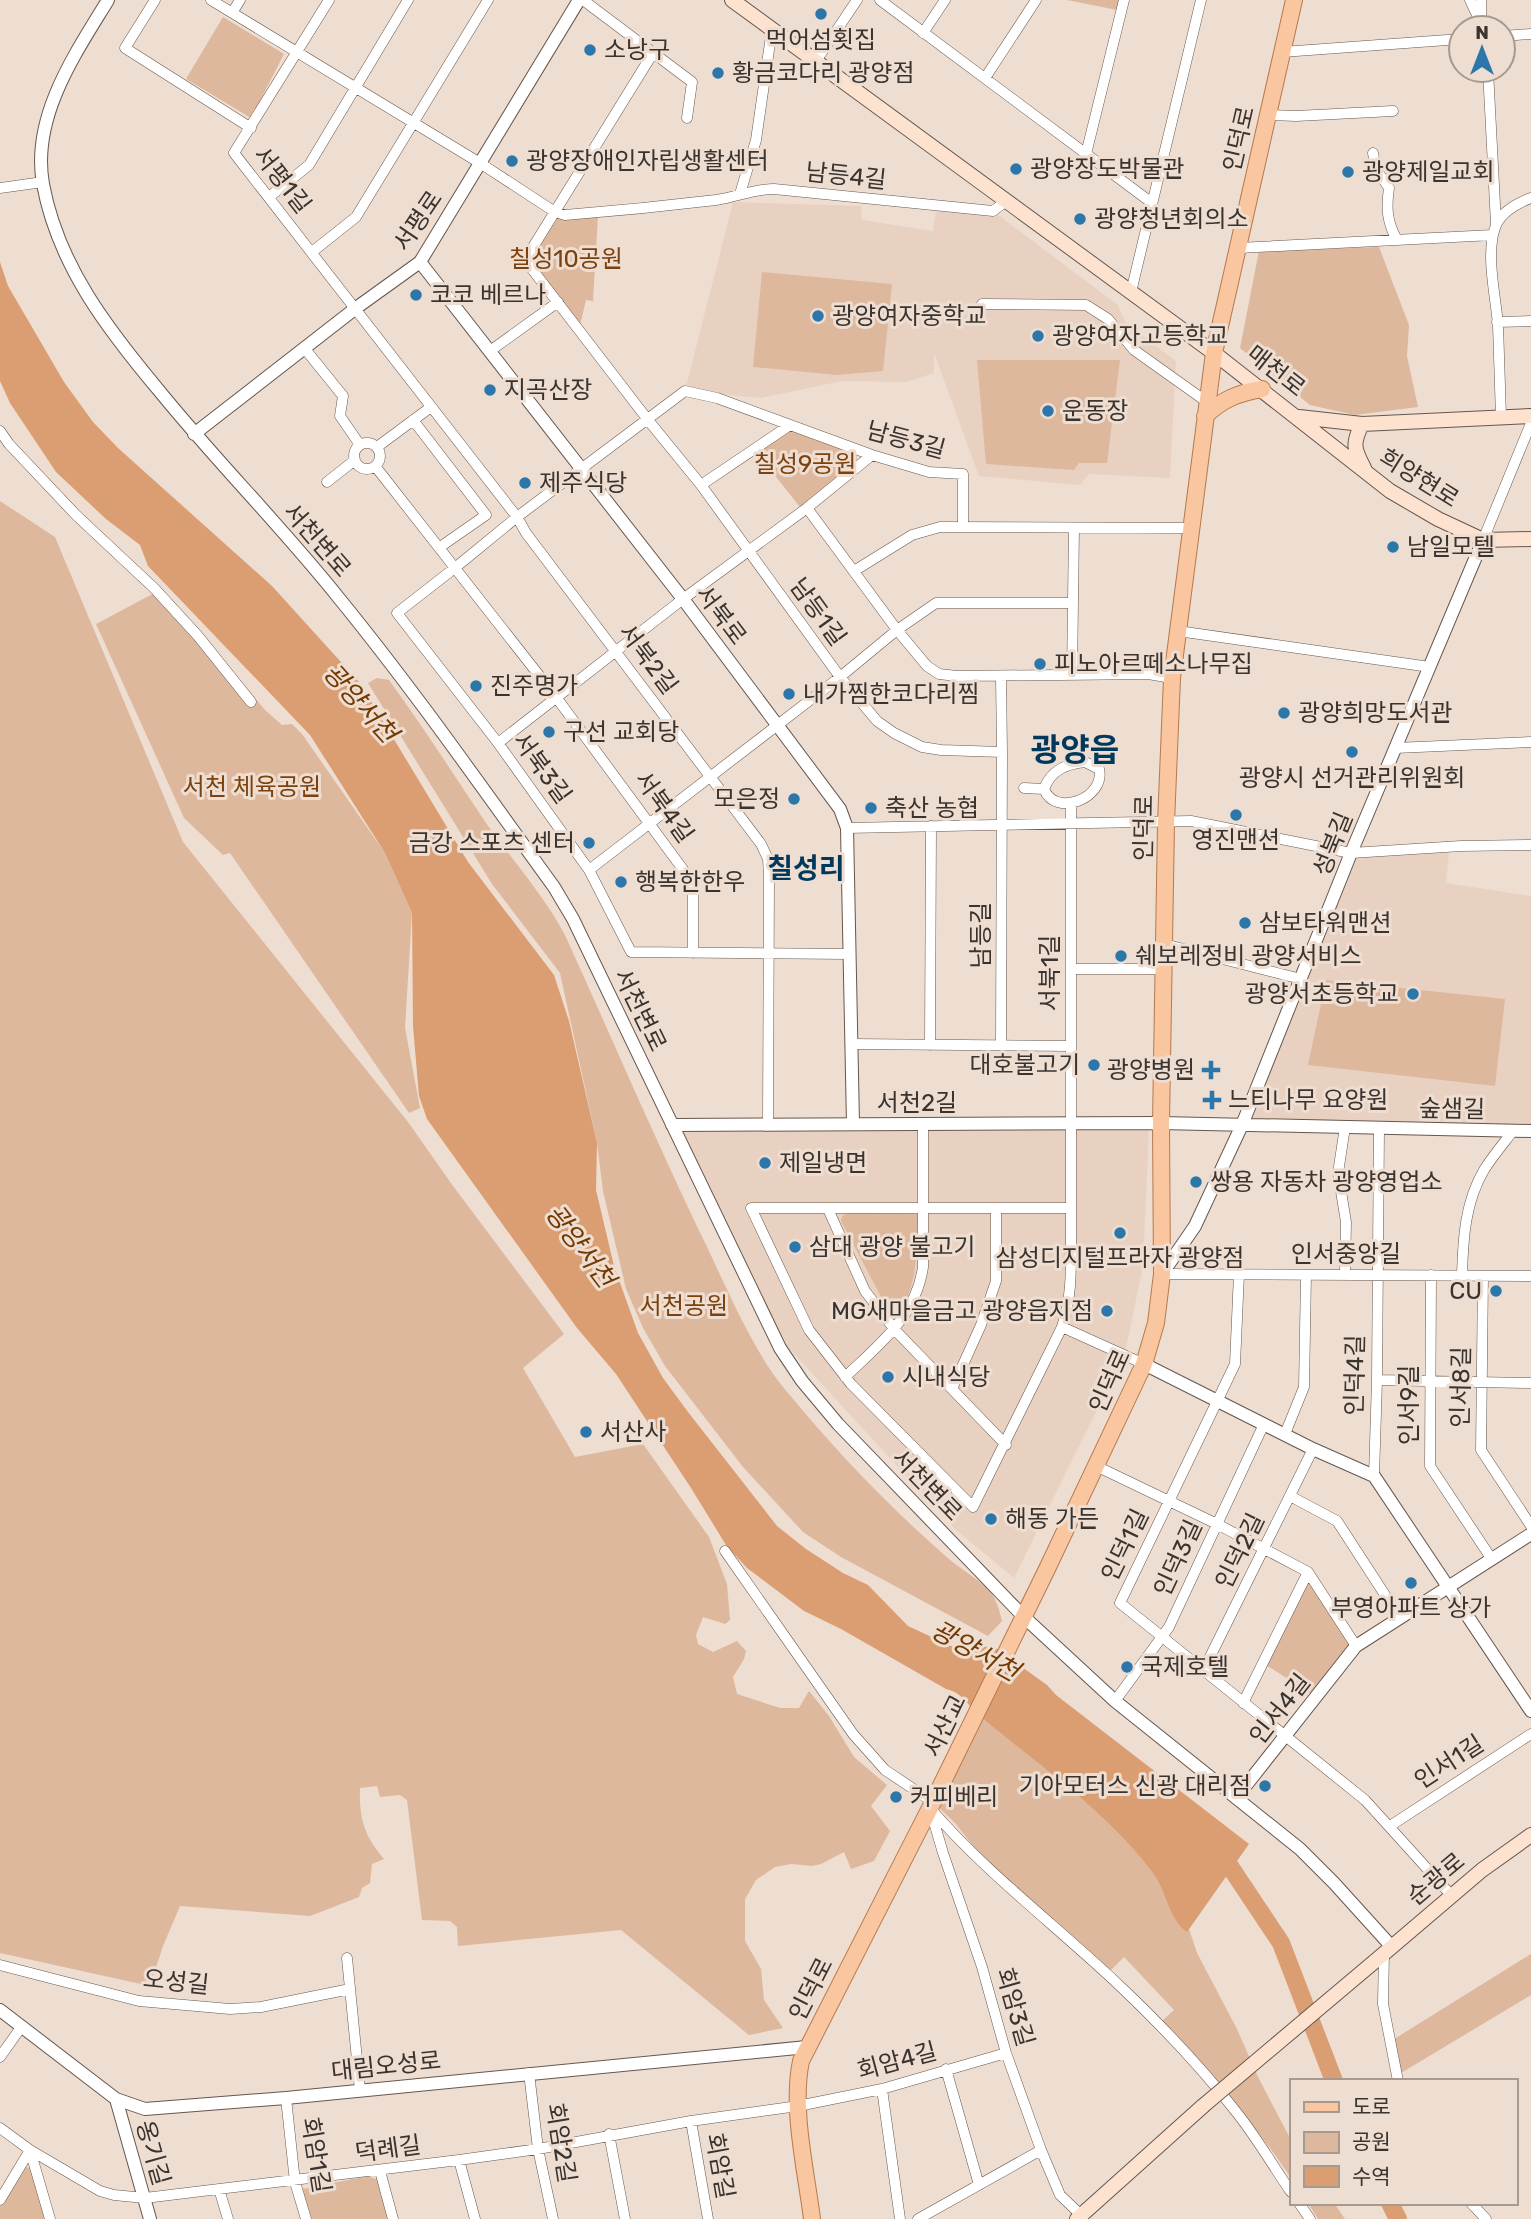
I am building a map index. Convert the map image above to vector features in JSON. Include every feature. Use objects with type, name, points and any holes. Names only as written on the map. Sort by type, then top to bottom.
[{"type":"main road","name":"매천로","points":[[732,0],[1214,353],[1297,417],[1362,424],[1531,416]]},
{"type":"main road","name":"인덕로","points":[[1014,1638],[1144,1364],[1156,1323],[1162,1274],[1161,1123],[1166,823],[1172,678],[1214,353],[1294,0]]},
{"type":"main road","points":[[1206,409],[1241,392],[1262,389]]},
{"type":"main road","name":"희양현로","points":[[1297,417],[1390,491],[1429,514],[1483,540],[1531,539]]},
{"type":"main road","points":[[1362,424],[1355,438],[1355,448],[1368,474]]},
{"type":"main road","name":"서산교","points":[[933,1802],[1014,1638]]},
{"type":"main road","name":"인덕로","points":[[812,2219],[797,2106],[798,2074],[807,2047],[933,1802]]},
{"type":"main road","name":"순광로","points":[[1081,2218],[1203,2106],[1451,1895],[1531,1835]]},
{"type":"street","name":"서천변로","points":[[108,0],[63,76],[53,101],[43,147],[43,182],[63,249],[87,296],[131,358],[194,434],[337,595],[401,676],[554,887],[573,919],[780,1348],[802,1381],[838,1424],[1024,1617],[1115,1701],[1300,1849],[1334,1883],[1383,1953]]},
{"type":"street","points":[[155,0],[125,48],[251,128]]},
{"type":"street","points":[[211,0],[480,163],[555,212]]},
{"type":"street","points":[[232,13],[240,0]]},
{"type":"street","name":"서평1길","points":[[329,0],[234,153],[356,308]]},
{"type":"street","points":[[269,197],[309,165],[408,0]]},
{"type":"street","points":[[312,252],[356,217],[488,0]]},
{"type":"street","points":[[581,0],[692,82],[687,118]]},
{"type":"street","name":"서평로","points":[[194,434],[356,308],[420,262],[581,0]]},
{"type":"street","points":[[816,61],[857,0]]},
{"type":"street","points":[[880,0],[1152,202]]},
{"type":"street","points":[[923,33],[945,0]]},
{"type":"street","points":[[985,78],[1036,0]]},
{"type":"street","points":[[1086,154],[1124,0]]},
{"type":"street","points":[[1131,292],[1201,0]]},
{"type":"street","points":[[740,194],[756,140],[772,29]]},
{"type":"street","points":[[1282,52],[1447,40]]},
{"type":"street","name":"남등1길","points":[[653,53],[525,260],[701,485],[840,677],[877,721],[922,747],[1003,752]]},
{"type":"street","points":[[1489,84],[1496,224],[1492,265],[1502,417]]},
{"type":"street","points":[[1268,115],[1393,111]]},
{"type":"street","points":[[1373,153],[1376,169],[1389,188],[1386,208],[1397,240]]},
{"type":"street","points":[[0,188],[43,182]]},
{"type":"street","name":"남등4길","points":[[555,212],[565,215],[643,209],[734,197],[756,189],[993,211],[1006,201]]},
{"type":"street","points":[[1496,224],[1505,212],[1531,198]]},
{"type":"street","points":[[1238,247],[1493,235]]},
{"type":"street","name":"서북로","points":[[420,262],[683,599],[840,809],[847,828],[853,1124]]},
{"type":"street","points":[[490,351],[558,302]]},
{"type":"street","points":[[982,304],[1086,305],[1108,319],[1133,350],[1206,409]]},
{"type":"street","name":"서북2길","points":[[356,308],[754,832],[768,859],[768,1125]]},
{"type":"street","points":[[1497,322],[1531,321]]},
{"type":"street","points":[[305,349],[343,396],[340,416],[360,445]]},
{"type":"street","name":"남등3길","points":[[648,420],[685,391],[717,398],[872,455],[929,472],[963,474],[963,527]]},
{"type":"street","points":[[377,447],[430,407]]},
{"type":"street","points":[[456,567],[517,517],[648,420]]},
{"type":"street","points":[[413,421],[486,515],[440,547]]},
{"type":"street","name":"성북길","points":[[1162,1274],[1195,1226],[1242,1125],[1351,853],[1531,424]]},
{"type":"street","points":[[701,485],[790,425]]},
{"type":"street","points":[[0,431],[76,515],[154,588],[198,636],[251,702]]},
{"type":"street","points":[[367,443],[377,447],[380,459],[375,466],[363,468],[355,460],[355,452],[360,445],[367,443]]},
{"type":"street","points":[[498,743],[683,599],[807,508],[872,455]]},
{"type":"street","points":[[327,482],[355,460]]},
{"type":"street","name":"서북4길","points":[[375,466],[556,697],[693,883],[693,953]]},
{"type":"street","points":[[807,508],[897,630],[927,666],[939,674],[1148,674],[1172,678]]},
{"type":"street","points":[[854,571],[912,534],[940,527],[1191,528]]},
{"type":"street","points":[[1072,675],[1074,528]]},
{"type":"street","name":"서북3길","points":[[456,567],[397,613],[498,743],[589,870],[631,952],[850,954]]},
{"type":"street","points":[[589,870],[897,630],[936,603],[1073,603]]},
{"type":"street","points":[[1178,631],[1430,667]]},
{"type":"street","name":"남등길","points":[[1001,676],[1001,1045]]},
{"type":"street","points":[[1395,748],[1531,742]]},
{"type":"street","points":[[1077,763],[1094,765],[1099,769],[1099,783],[1087,797],[1071,804],[1052,799],[1044,789],[1057,770],[1077,763]]},
{"type":"street","points":[[1024,788],[1044,789]]},
{"type":"street","name":"서북1길","points":[[845,1377],[973,1507],[1006,1445],[1062,1326],[1072,1289],[1071,804]]},
{"type":"street","points":[[847,828],[1191,821],[1351,853],[1461,846],[1531,845]]},
{"type":"street","name":"남등길","points":[[930,1045],[931,826]]},
{"type":"street","points":[[1164,944],[1301,979]]},
{"type":"street","points":[[1071,970],[1164,969]]},
{"type":"street","points":[[852,1044],[1070,1046]]},
{"type":"street","name":"서천2길","points":[[672,1125],[1161,1123]]},
{"type":"street","name":"숲샘길","points":[[1161,1123],[1531,1131]]},
{"type":"street","points":[[923,1124],[923,1208],[923,1266],[920,1283],[911,1307],[895,1330],[845,1377],[809,1330],[751,1208],[828,1209],[923,1208],[996,1209],[1072,1208]]},
{"type":"street","points":[[1345,1127],[1338,1173],[1346,1222],[1345,1275]]},
{"type":"street","name":"인덕4길","points":[[1374,1476],[1379,1128]]},
{"type":"street","points":[[1462,1275],[1465,1221],[1473,1197],[1483,1171],[1513,1131]]},
{"type":"street","points":[[828,1209],[865,1291],[895,1330],[1006,1445]]},
{"type":"street","points":[[952,1389],[981,1325],[996,1281],[996,1209]]},
{"type":"street","name":"인서중앙길","points":[[1162,1274],[1531,1276]]},
{"type":"street","points":[[1218,1401],[1235,1364],[1239,1274]]},
{"type":"street","name":"인덕4길","points":[[1285,1434],[1304,1387],[1306,1275]]},
{"type":"street","name":"인서9길","points":[[1431,1275],[1430,1466],[1491,1558]]},
{"type":"street","name":"인서8길","points":[[1483,1276],[1481,1450],[1531,1526]]},
{"type":"street","points":[[1062,1326],[1374,1476],[1531,1712]]},
{"type":"street","points":[[1377,1380],[1531,1383]]},
{"type":"street","name":"인덕1길","points":[[1218,1401],[1120,1603],[1365,1800],[1451,1895]]},
{"type":"street","name":"인덕3길","points":[[1115,1701],[1162,1637],[1264,1424]]},
{"type":"street","name":"인덕2길","points":[[1203,1671],[1313,1448]]},
{"type":"street","points":[[1096,1466],[1217,1524],[1308,1572],[1356,1646]]},
{"type":"street","points":[[1290,1496],[1337,1521],[1400,1618]]},
{"type":"street","name":"인서4길","points":[[1236,1798],[1356,1646],[1531,1534]]},
{"type":"street","points":[[725,1552],[853,1734],[885,1770],[933,1802],[954,1836],[1123,1989],[1199,2067],[1238,2114],[1290,2191]]},
{"type":"street","points":[[1243,1703],[1308,1572]]},
{"type":"street","name":"인서1길","points":[[1390,1826],[1531,1734]]},
{"type":"street","name":"회암3길","points":[[933,1802],[943,1853],[982,1967],[1006,2053],[1060,2195],[1081,2218]]},
{"type":"street","points":[[1383,1953],[1383,2004],[1398,2079]]},
{"type":"street","points":[[347,1958],[360,2090]]},
{"type":"street","name":"오성길","points":[[0,1965],[139,2001],[230,2009],[261,2007],[350,1989]]},
{"type":"street","name":"대림오성로","points":[[0,2010],[116,2099],[145,2109],[286,2098],[807,2047]]},
{"type":"street","points":[[0,2057],[22,2026]]},
{"type":"street","name":"회암4길","points":[[797,2106],[882,2089],[1006,2053]]},
{"type":"street","points":[[946,2069],[979,2185]]},
{"type":"street","name":"회암2길","points":[[529,2073],[538,2149],[553,2219]]},
{"type":"street","points":[[882,2089],[900,2219]]},
{"type":"street","name":"회암1길","points":[[286,2098],[295,2182],[306,2219]]},
{"type":"street","name":"옹기길","points":[[116,2099],[150,2219]]},
{"type":"street","name":"덕례길","points":[[0,2128],[30,2150],[100,2191],[145,2198],[295,2182],[538,2149],[609,2134],[797,2106]]},
{"type":"street","name":"회암길","points":[[691,2121],[708,2219]]},
{"type":"street","points":[[609,2134],[625,2219]]},
{"type":"street","points":[[0,2200],[30,2150]]},
{"type":"street","points":[[30,2150],[50,2219]]},
{"type":"street","points":[[918,2219],[1041,2150]]},
{"type":"street","points":[[460,2160],[474,2219]]},
{"type":"street","points":[[380,2171],[393,2219]]},
{"type":"street","points":[[219,2189],[228,2219]]},
{"type":"street","points":[[1473,2205],[1486,2219]]},
{"type":"shaded area","points":[[733,202],[861,206],[862,220],[933,231],[937,206],[993,211],[1118,305],[1125,322],[1176,361],[1170,478],[1089,474],[1080,485],[979,476],[934,353],[934,373],[907,382],[842,381],[761,398],[685,391]]},
{"type":"shaded area","name":"광양서초등학교","points":[[1449,851],[1446,883],[1531,896],[1531,1131],[1242,1125],[1351,853]]},
{"type":"shaded area","points":[[1149,1129],[1143,1266],[1125,1353],[1014,1578],[955,1529],[787,1346],[679,1131]]},
{"type":"green space","points":[[1067,0],[1120,0],[1117,10]]},
{"type":"green space","points":[[223,17],[284,54],[251,118],[186,79]]},
{"type":"green space","name":"칠성10공원","points":[[598,215],[593,301],[586,300],[580,325],[530,260],[558,217]]},
{"type":"green space","points":[[1379,247],[1409,325],[1407,356],[1418,407],[1355,415],[1310,405],[1240,348],[1259,251]]},
{"type":"green space","points":[[762,272],[892,284],[883,371],[837,375],[753,367]]},
{"type":"green space","name":"운동장","points":[[977,360],[1120,360],[1107,463],[1079,463],[1074,470],[986,464]]},
{"type":"green space","name":"칠성9공원","points":[[786,426],[855,449],[858,464],[800,507],[753,448]]},
{"type":"green space","points":[[0,501],[55,537],[183,842],[408,1122],[564,1334],[523,1368],[575,1457],[643,1444],[709,1537],[727,1584],[730,1620],[725,1624],[703,1617],[696,1635],[698,1644],[713,1652],[737,1641],[746,1651],[733,1677],[737,1694],[780,1708],[799,1708],[809,1691],[829,1716],[854,1757],[887,1785],[871,1806],[890,1831],[874,1861],[851,1869],[844,1852],[812,1866],[791,1864],[775,1867],[756,1880],[745,1899],[745,1941],[761,1969],[764,2000],[783,2028],[749,2035],[621,1930],[458,1946],[457,1927],[450,1921],[422,1920],[407,1800],[400,1795],[380,1797],[377,1786],[360,1788],[361,1809],[367,1834],[384,1859],[372,1864],[370,1883],[362,1888],[359,1897],[310,1916],[180,1906],[150,1986],[0,1953]]},
{"type":"green space","name":"서천 체육공원","points":[[162,589],[265,710],[282,725],[292,724],[302,734],[385,853],[412,913],[405,1028],[420,1108],[409,1113],[230,853],[223,855],[184,818],[96,624]]},
{"type":"green space","name":"서천공원","points":[[377,678],[389,680],[564,933],[688,1208],[761,1356],[783,1387],[862,1476],[949,1559],[990,1592],[997,1603],[1002,1621],[988,1636],[841,1557],[803,1532],[743,1467],[665,1366],[643,1328],[626,1289],[603,1191],[597,1143],[560,973],[492,884],[368,683]]},
{"type":"green space","points":[[1326,980],[1505,999],[1495,1086],[1308,1065]]},
{"type":"green space","points":[[848,1213],[918,1214],[913,1277],[900,1313],[889,1312],[841,1221],[842,1216]]},
{"type":"green space","points":[[1308,1572],[1356,1646],[1316,1697],[1263,1663]]},
{"type":"green space","points":[[980,1717],[1106,1816],[1161,1875],[1182,1908],[1197,1953],[1290,2138],[1290,2176],[1245,2117],[1161,2022],[1174,2010],[1124,1957],[1110,1971],[983,1858],[955,1823],[933,1802]]},
{"type":"green space","points":[[1531,1954],[1531,1995],[1396,2076],[1391,2041]]},
{"type":"green space","points":[[24,2167],[31,2168],[47,2219],[0,2219],[0,2207]]},
{"type":"green space","points":[[368,2176],[378,2180],[389,2219],[312,2219],[302,2189]]},
{"type":"green space","points":[[1309,2205],[1335,2205],[1345,2219],[1318,2219]]},
{"type":"water","points":[[0,262],[8,286],[64,382],[93,422],[118,448],[272,586],[360,683],[468,862],[554,975],[569,1021],[597,1143],[596,1190],[614,1266],[638,1333],[663,1378],[777,1526],[843,1573],[868,1585],[908,1626],[951,1646],[994,1647],[1047,1685],[1056,1695],[1249,1844],[1187,1932],[1176,1920],[1158,1880],[1136,1851],[1095,1810],[983,1719],[962,1697],[804,1611],[747,1568],[726,1545],[616,1374],[577,1328],[427,1119],[419,1096],[413,1026],[412,913],[385,853],[310,735],[148,566],[140,545],[106,519],[56,472],[10,403],[0,381]]},
{"type":"waterway","name":"광양서천","points":[[1216,1853],[1227,1862],[1281,1943],[1333,2079]]},
{"type":"waterway","name":"광양서천","points":[[1391,2205],[1398,2219]]},
{"type":"place","name":"먹어섬횟집","points":[[821,14]]},
{"type":"place","name":"소낭구","points":[[590,50]]},
{"type":"place","name":"황금코다리 광양점","points":[[718,73]]},
{"type":"place","name":"광양장애인자립생활센터","points":[[512,161]]},
{"type":"place","name":"광양장도박물관","points":[[1016,169]]},
{"type":"place","name":"광양제일교회","points":[[1348,172]]},
{"type":"place","name":"광양청년회의소","points":[[1080,219]]},
{"type":"place","name":"코코 베르나","points":[[416,295]]},
{"type":"place","name":"광양여자중학교","points":[[818,316]]},
{"type":"place","name":"광양여자고등학교","points":[[1038,336]]},
{"type":"place","name":"지곡산장","points":[[490,390]]},
{"type":"place","name":"운동장","points":[[1048,411]]},
{"type":"place","name":"제주식당","points":[[525,483]]},
{"type":"place","name":"남일모텔","points":[[1393,547]]},
{"type":"place","name":"피노아르떼소나무집","points":[[1040,664]]},
{"type":"place","name":"진주명가","points":[[476,686]]},
{"type":"place","name":"내가찜한코다리찜","points":[[789,694]]},
{"type":"place","name":"광양희망도서관","points":[[1284,713]]},
{"type":"place","name":"구선 교회당","points":[[549,732]]},
{"type":"place","name":"광양시 선거관리위원회","points":[[1352,752]]},
{"type":"place","name":"모은정","points":[[794,799]]},
{"type":"place","name":"축산 농협","points":[[871,808]]},
{"type":"place","name":"영진맨션","points":[[1236,815]]},
{"type":"place","name":"금강 스포츠 센터","points":[[589,843]]},
{"type":"place","name":"행복한한우","points":[[621,882]]},
{"type":"place","name":"삼보타워맨션","points":[[1245,923]]},
{"type":"place","name":"쉐보레정비 광양서비스","points":[[1121,956]]},
{"type":"place","name":"광양서초등학교","points":[[1413,994]]},
{"type":"place","name":"대호불고기","points":[[1094,1065]]},
{"type":"place","name":"광양병원","points":[[1211,1070]]},
{"type":"place","name":"느티나무 요양원","points":[[1212,1100]]},
{"type":"place","name":"제일냉면","points":[[765,1163]]},
{"type":"place","name":"쌍용 자동차 광양영업소","points":[[1196,1182]]},
{"type":"place","name":"삼성디지털프라자 광양점","points":[[1120,1233]]},
{"type":"place","name":"삼대 광양 불고기","points":[[795,1247]]},
{"type":"place","name":"CU","points":[[1496,1291]]},
{"type":"place","name":"MG새마을금고 광양읍지점","points":[[1107,1311]]},
{"type":"place","name":"시내식당","points":[[888,1377]]},
{"type":"place","name":"서산사","points":[[586,1432]]},
{"type":"place","name":"해동 가든","points":[[991,1519]]},
{"type":"place","name":"부영아파트 상가","points":[[1411,1583]]},
{"type":"place","name":"국제호텔","points":[[1127,1667]]},
{"type":"place","name":"기아모터스 신광 대리점","points":[[1265,1786]]},
{"type":"place","name":"커피베리","points":[[896,1797]]},
{"type":"district","name":"광양읍","points":[[1075,750]]},
{"type":"district","name":"칠성리","points":[[806,868]]}]
